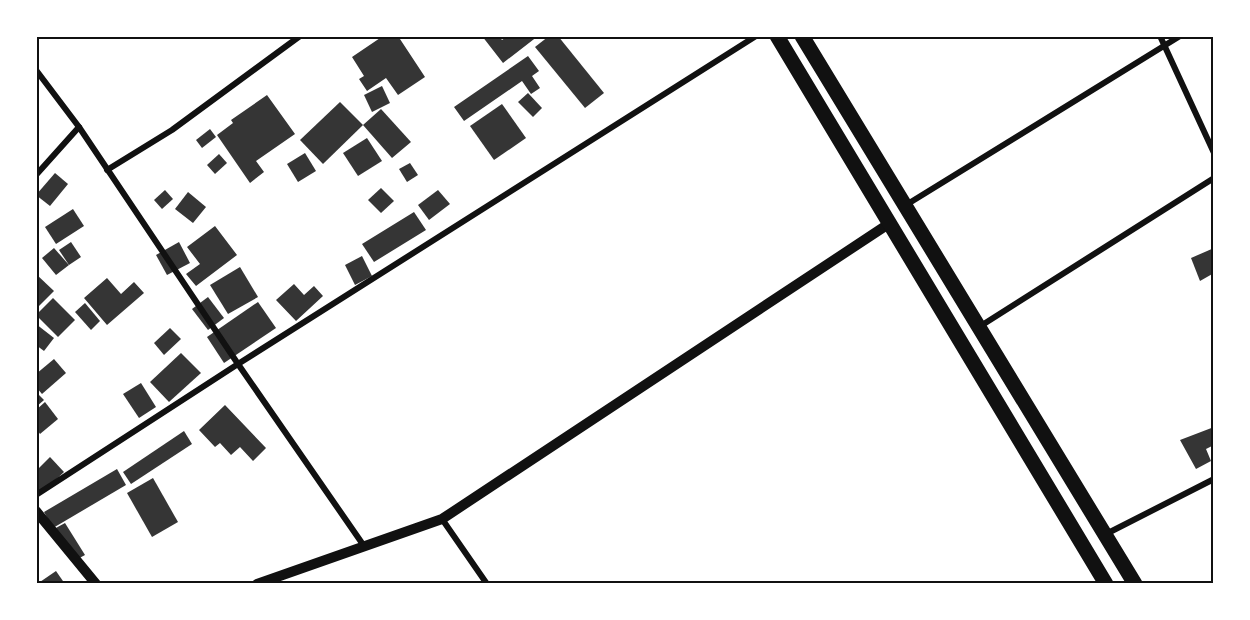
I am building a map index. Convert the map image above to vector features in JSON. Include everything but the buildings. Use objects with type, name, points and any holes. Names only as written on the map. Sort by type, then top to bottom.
[{"type":"main road","points":[[777,36],[1106,584]]},
{"type":"main road","points":[[802,36],[1135,584]]},
{"type":"street","points":[[107,170],[172,130],[300,36]]},
{"type":"street","points":[[36,495],[238,364],[756,36]]},
{"type":"street","points":[[1160,36],[1214,153]]},
{"type":"street","points":[[906,205],[1180,36]]},
{"type":"street","points":[[36,70],[79,127],[238,364],[364,546]]},
{"type":"street","points":[[36,174],[79,127]]},
{"type":"street","points":[[979,327],[1214,178]]},
{"type":"street","points":[[257,584],[442,519],[890,223]]},
{"type":"street","points":[[1105,534],[1214,479]]},
{"type":"street","points":[[36,511],[96,584]]},
{"type":"street","points":[[442,519],[487,584]]}]
